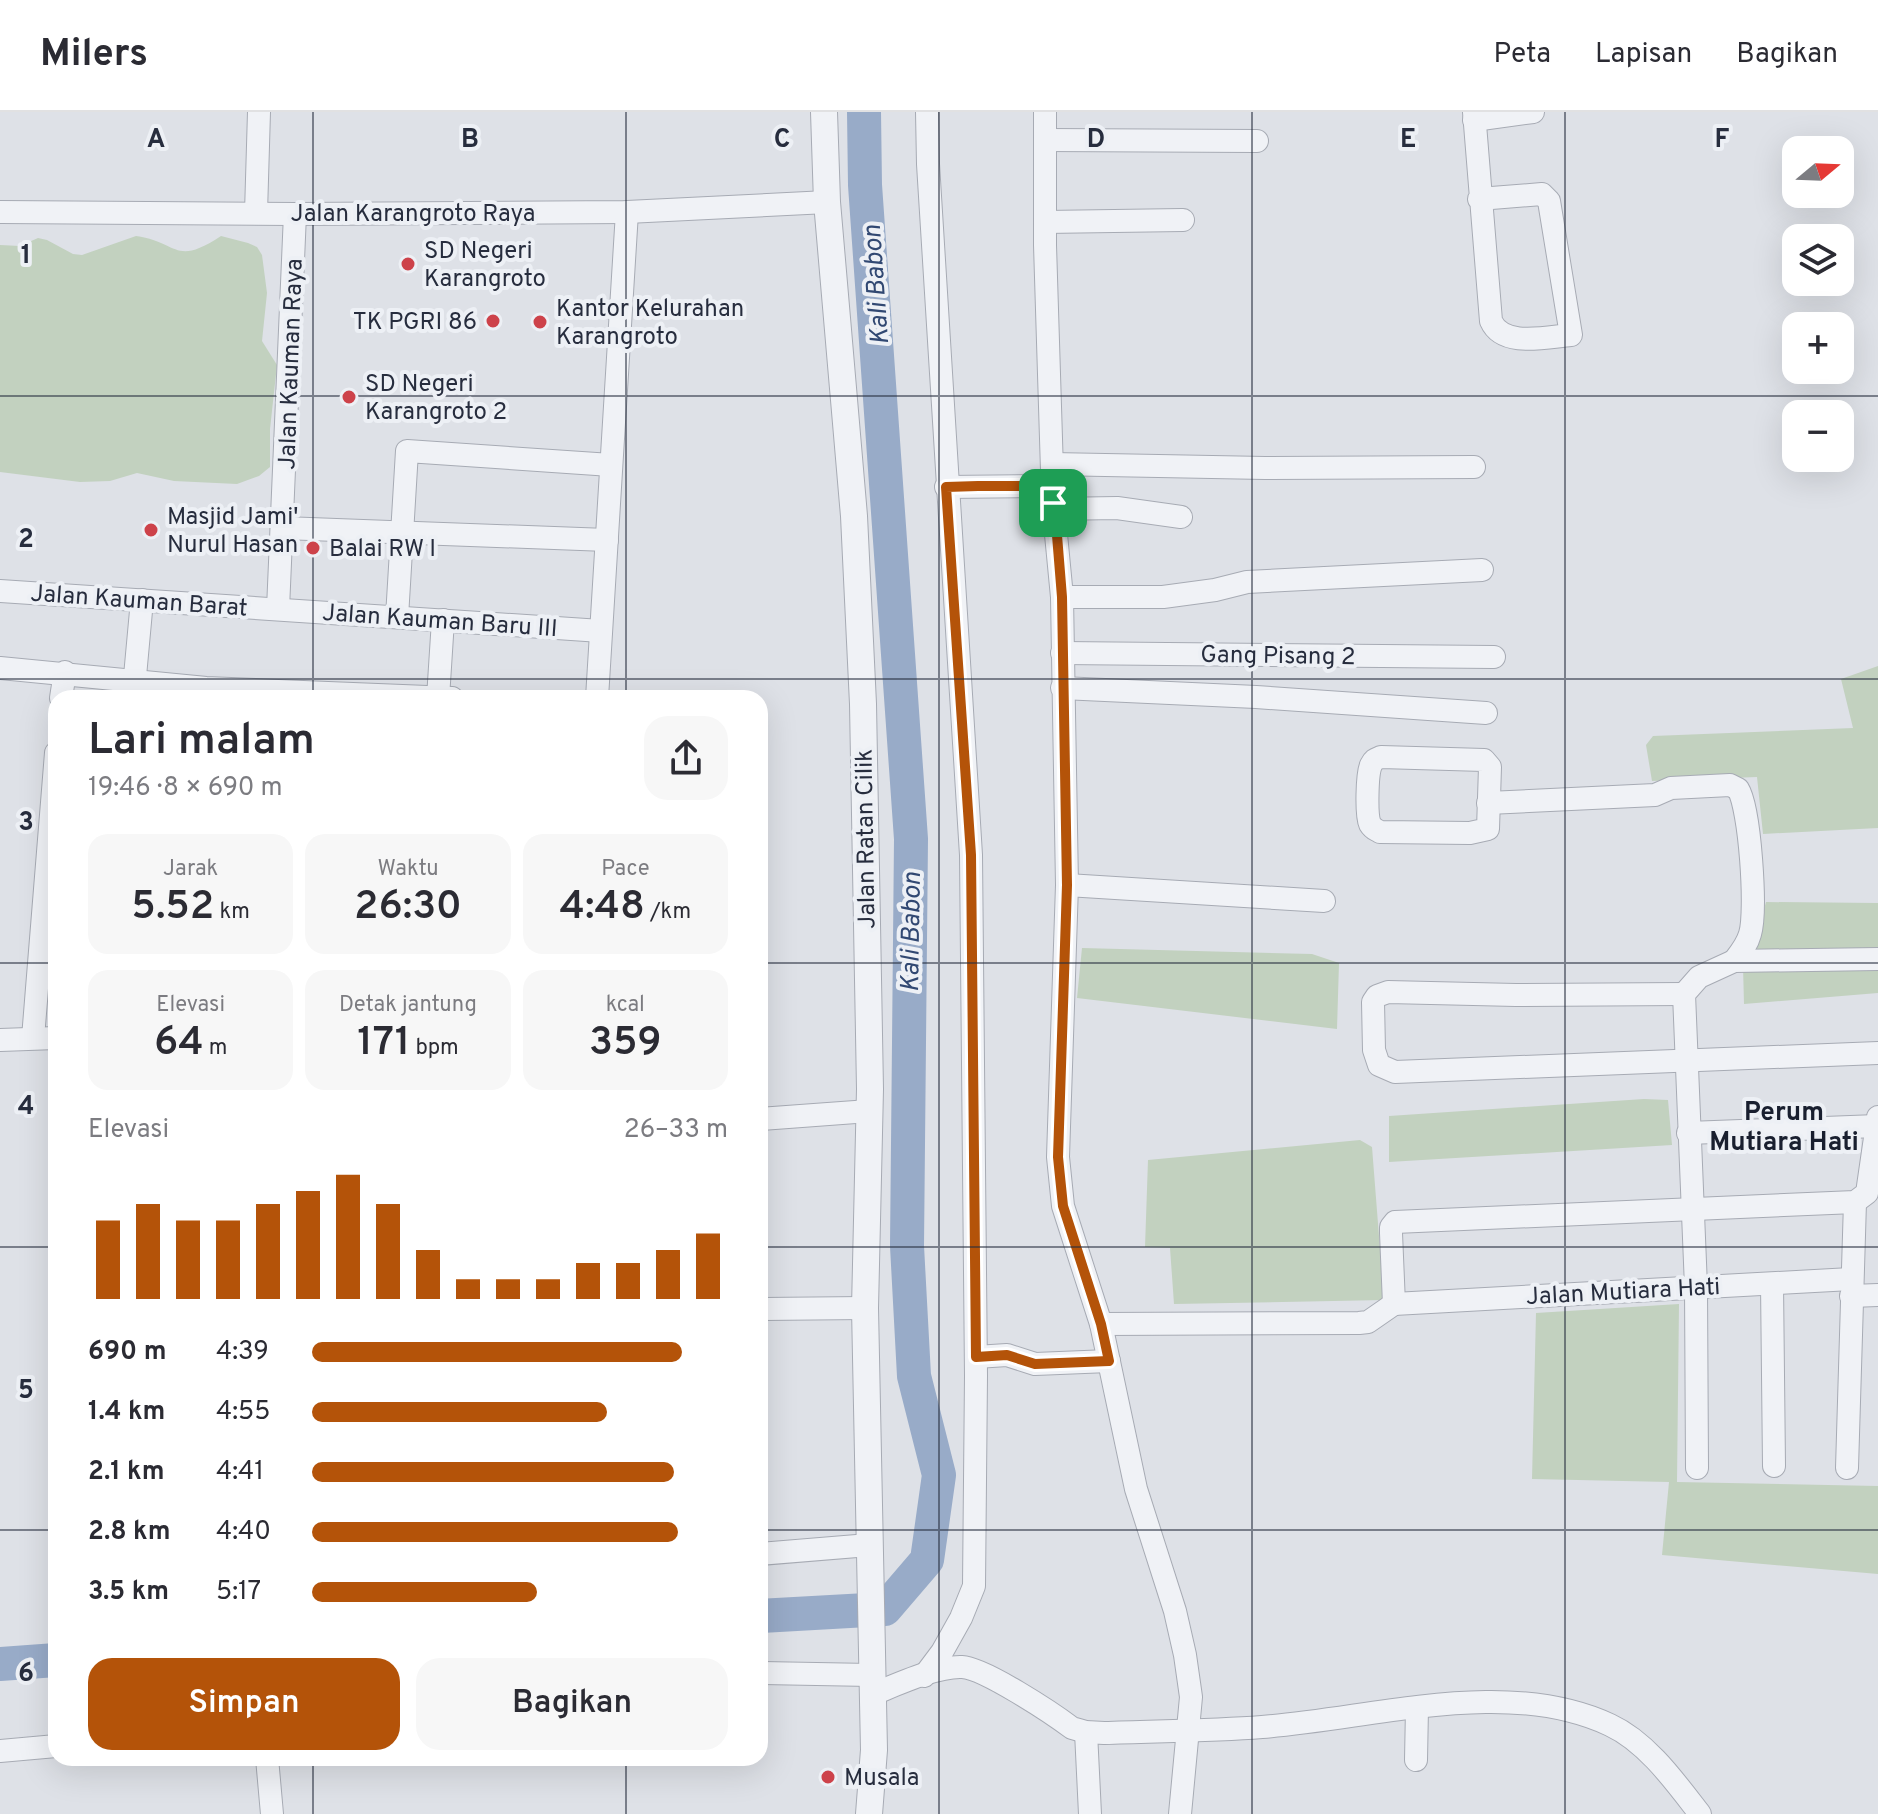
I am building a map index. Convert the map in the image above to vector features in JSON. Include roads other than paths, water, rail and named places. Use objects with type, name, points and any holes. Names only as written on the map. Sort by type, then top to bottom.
[{"type":"street","points":[[256,213],[259,112]]},
{"type":"street","name":"Jalan Ratan Cilik","points":[[824,112],[827,202],[854,516],[863,704],[869,1111],[865,1308],[874,1750],[869,1814]]},
{"type":"street","points":[[924,1676],[961,1618],[974,1586],[976,1357],[971,855],[946,487],[927,112]]},
{"type":"street","points":[[1045,112],[1052,475],[1062,597],[1067,885],[1058,1157],[1063,1206],[1101,1324],[1136,1489],[1175,1611],[1185,1655],[1191,1697],[1180,1814]]},
{"type":"street","points":[[1479,199],[1542,194],[1549,201],[1571,335],[1510,338],[1495,330],[1491,321],[1479,199],[1474,116],[1533,112]]},
{"type":"street","points":[[1045,140],[1257,141]]},
{"type":"street","name":"Jalan Karangroto Raya","points":[[0,212],[627,212],[827,202]]},
{"type":"street","points":[[597,690],[627,212]]},
{"type":"street","name":"Jalan Kauman Raya","points":[[278,609],[295,214]]},
{"type":"street","points":[[1045,222],[1183,220]]},
{"type":"street","points":[[397,617],[407,451],[611,465]]},
{"type":"street","points":[[946,487],[1052,475],[1265,468],[1474,467]]},
{"type":"street","points":[[1054,509],[1117,508],[1181,517]]},
{"type":"street","points":[[283,528],[607,540]]},
{"type":"street","points":[[1062,597],[1163,597],[1247,582],[1482,570]]},
{"type":"street","name":"Jalan Kauman Barat","points":[[0,591],[278,609]]},
{"type":"street","points":[[0,668],[65,672],[133,689],[142,600]]},
{"type":"street","name":"Jalan Kauman Baru III","points":[[278,609],[601,631]]},
{"type":"street","points":[[439,690],[443,620]]},
{"type":"street","name":"Gang Pisang 2","points":[[1062,653],[1494,657]]},
{"type":"street","points":[[62,690],[65,672]]},
{"type":"street","points":[[1062,688],[1256,697],[1486,713]]},
{"type":"street","points":[[1381,757],[1484,760],[1490,767],[1488,803],[1488,829],[1483,832],[1380,832],[1369,820],[1371,765],[1381,757]]},
{"type":"street","points":[[1488,803],[1655,795],[1671,788],[1730,785],[1738,789],[1742,795],[1747,832],[1753,918],[1745,948],[1734,961]]},
{"type":"street","points":[[1067,885],[1324,901]]},
{"type":"street","points":[[1697,1468],[1696,1287],[1684,994],[1699,977],[1734,961],[1878,959]]},
{"type":"street","points":[[0,1040],[45,1038],[48,960]]},
{"type":"street","points":[[1684,994],[1388,992],[1377,996],[1373,1002],[1374,1050],[1379,1065],[1395,1072],[1878,1053]]},
{"type":"street","points":[[768,1118],[869,1111]]},
{"type":"street","points":[[1101,1324],[1368,1322],[1394,1304],[1391,1233],[1395,1222],[1855,1202],[1867,1193],[1878,1117]]},
{"type":"street","points":[[1688,1133],[1877,1126]]},
{"type":"street","points":[[1847,1468],[1855,1202]]},
{"type":"street","points":[[1772,1284],[1774,1466]]},
{"type":"street","name":"Jalan Mutiara Hati","points":[[1394,1304],[1772,1284],[1851,1288],[1878,1295]]},
{"type":"street","points":[[768,1309],[865,1308]]},
{"type":"street","points":[[976,1357],[1007,1355],[1035,1364],[1109,1361]]},
{"type":"street","points":[[768,1554],[869,1557]]},
{"type":"street","points":[[768,1673],[872,1678],[924,1676],[961,1666],[972,1669],[1072,1728],[1086,1732],[1264,1727],[1417,1708],[1524,1701],[1540,1703],[1613,1726],[1653,1759],[1700,1814]]},
{"type":"street","points":[[1416,1760],[1417,1708]]},
{"type":"street","points":[[1086,1732],[1090,1814]]},
{"type":"street","points":[[0,1751],[48,1747]]},
{"type":"street","points":[[268,1766],[272,1814]]},
{"type":"waterway","name":"Kali Babon","points":[[768,1616],[885,1609],[927,1560],[939,1475],[914,1376],[907,1246],[911,839],[865,185],[864,112]]},
{"type":"waterway","name":"Kali Babon","points":[[0,1664],[48,1661]]},
{"type":"place","name":"SD Negeri Karangroto","points":[[408,264]]},
{"type":"place","name":"TK PGRI 86","points":[[493,321]]},
{"type":"place","name":"Kantor Kelurahan Karangroto","points":[[540,322]]},
{"type":"place","name":"SD Negeri Karangroto 2","points":[[349,397]]},
{"type":"place","name":"Masjid Jami' Nurul Hasan","points":[[151,530]]},
{"type":"place","name":"Balai RW I","points":[[313,548]]},
{"type":"place","name":"Musala","points":[[828,1777]]},
{"type":"district","name":"Perum Mutiara Hati","points":[[1784,1126]]}]
